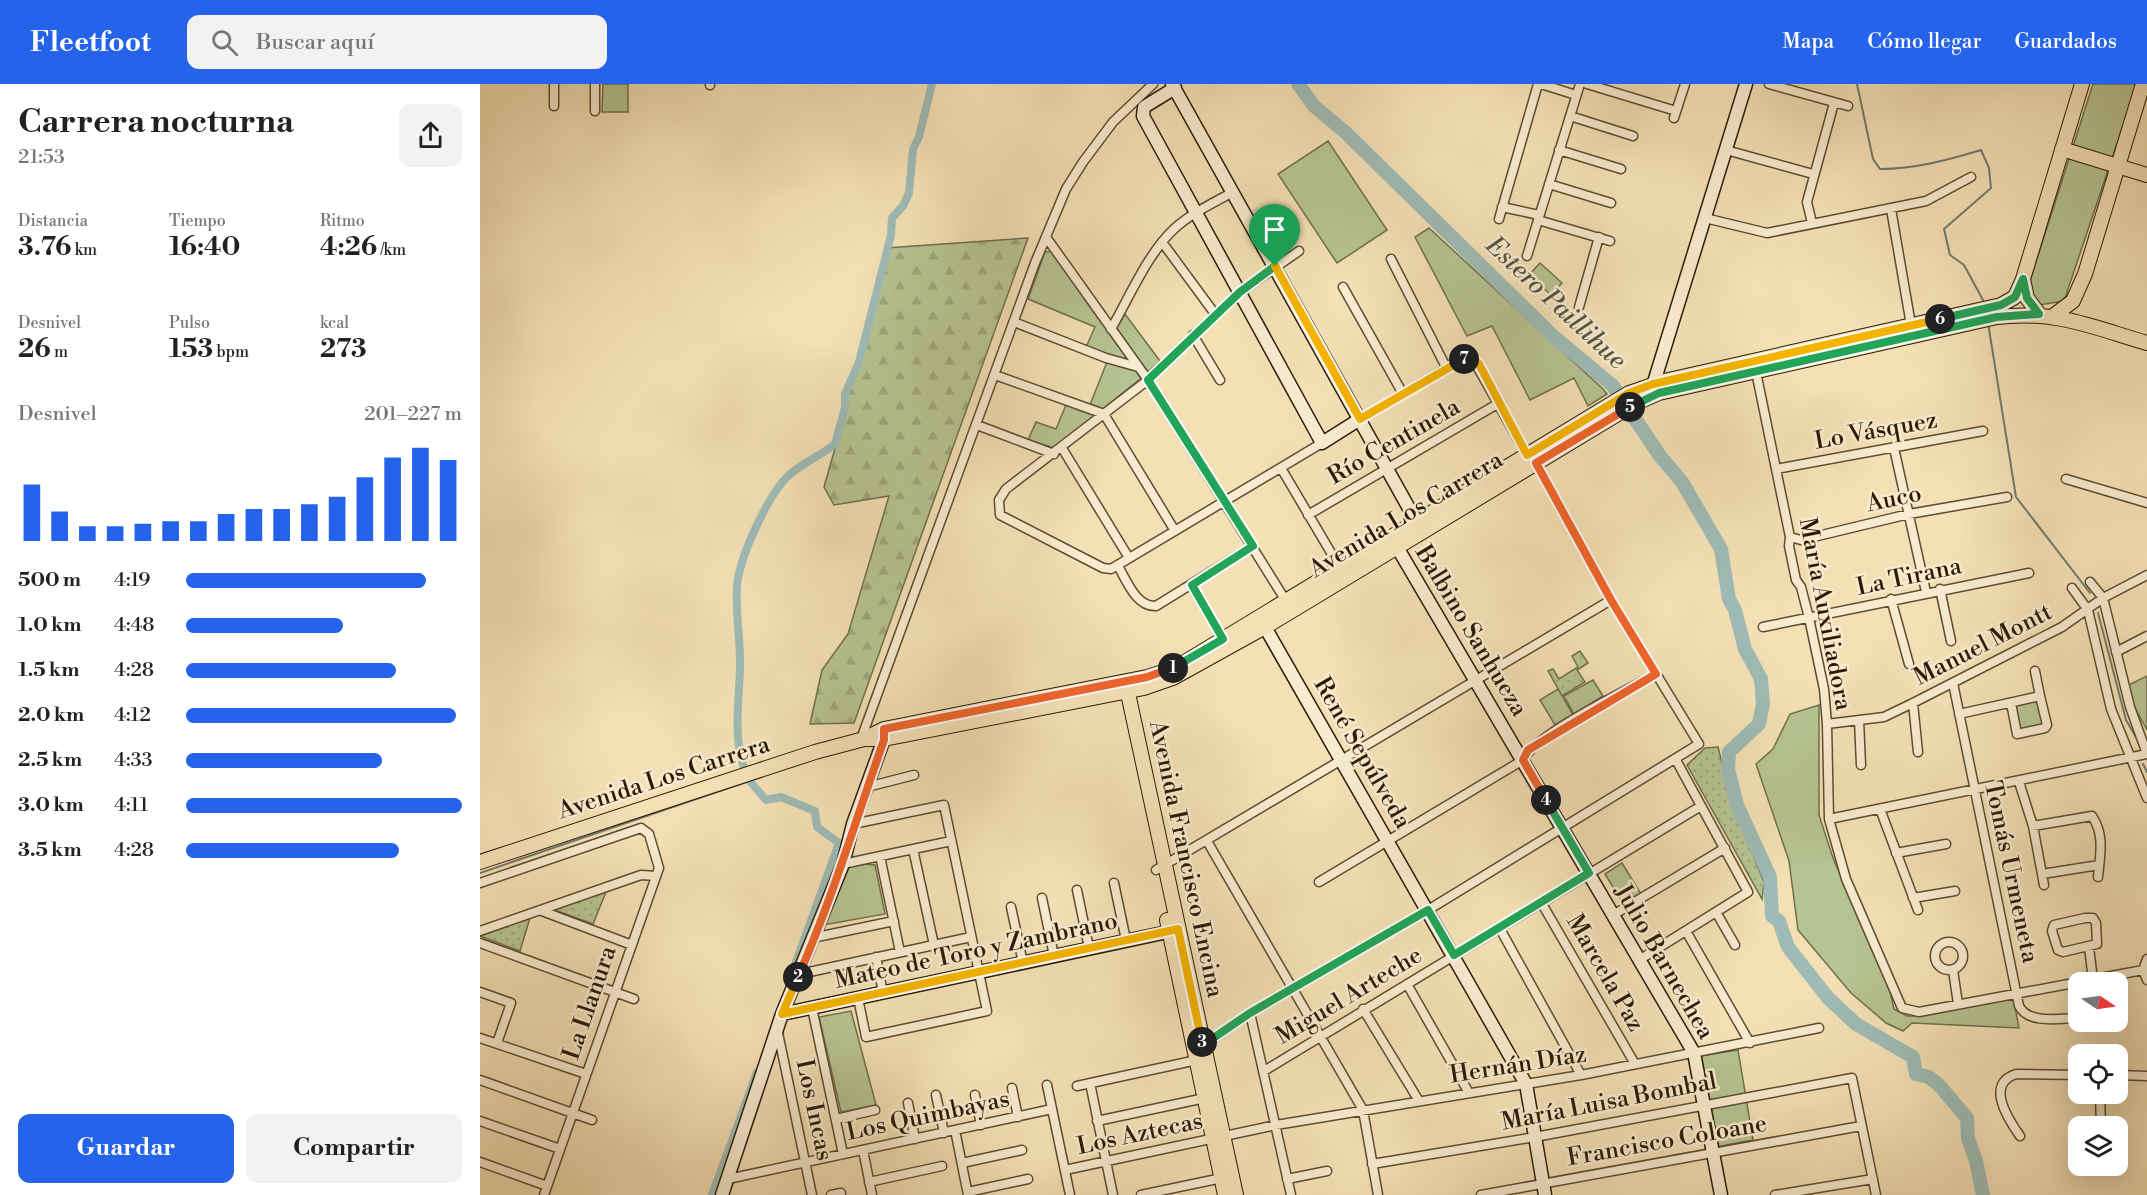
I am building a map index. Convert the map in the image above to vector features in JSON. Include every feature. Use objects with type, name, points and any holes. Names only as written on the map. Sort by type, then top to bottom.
[{"type":"main road","name":"Avenida Los Carrera","points":[[1122,687],[1175,668],[1223,639],[1262,622],[1286,601],[1340,568],[1420,526],[1632,398],[1651,391],[1911,325],[2001,305],[2015,297],[2023,279],[2082,84]]},
{"type":"main road","points":[[2023,279],[2027,298],[2046,315],[2073,301],[2085,274],[2144,84]]},
{"type":"main road","points":[[2062,149],[2147,175]]},
{"type":"main road","name":"Avenida Los Carrera","points":[[1755,366],[1997,317],[2046,315],[2147,343]]},
{"type":"main road","name":"Avenida Los Carrera","points":[[480,862],[862,739],[1122,687],[1158,684],[1186,672],[1262,622],[1397,547],[1420,526]]},
{"type":"main road","points":[[1131,710],[1140,700],[1186,672]]},
{"type":"main road","name":"Avenida Francisco Encina","points":[[1122,687],[1131,710],[1160,868]]},
{"type":"main road","name":"Avenida Francisco Encina","points":[[1122,687],[1174,930],[1203,1045],[1225,1195]]},
{"type":"main road","name":"Avenida Francisco Encina","points":[[1174,930],[1204,1098],[1236,1195]]},
{"type":"street","points":[[554,84],[554,106]]},
{"type":"street","points":[[594,84],[595,111]]},
{"type":"street","points":[[862,739],[1014,322],[1066,189],[1113,122],[1153,84]]},
{"type":"street","points":[[1499,219],[1539,84],[1576,95]]},
{"type":"street","points":[[1527,255],[1580,84]]},
{"type":"street","points":[[1587,84],[1675,115],[1685,84]]},
{"type":"street","points":[[1651,391],[1746,84]]},
{"type":"street","points":[[1769,84],[1848,106]]},
{"type":"street","points":[[1322,443],[1147,126],[1143,116],[1143,107],[1174,86],[1420,526]]},
{"type":"street","points":[[1812,223],[1807,202],[1834,103]]},
{"type":"street","points":[[1570,116],[1633,136]]},
{"type":"street","points":[[1559,150],[1621,169]]},
{"type":"street","points":[[1726,150],[1813,174]]},
{"type":"street","points":[[1704,218],[1767,233],[1926,201],[1971,177]]},
{"type":"street","points":[[1549,184],[1611,203]]},
{"type":"street","points":[[1111,329],[1162,242],[1175,228],[1196,213],[1233,192]]},
{"type":"street","points":[[1502,207],[1610,241]]},
{"type":"street","points":[[1891,209],[1911,325]]},
{"type":"street","points":[[1046,237],[1148,380],[1286,601]]},
{"type":"street","points":[[1579,307],[1599,237]]},
{"type":"street","points":[[1162,242],[1215,314]]},
{"type":"street","points":[[1077,1086],[1197,1060],[1203,1045],[1250,1013],[1292,991],[1428,910],[1699,744],[1611,600],[1499,404],[1479,364],[1473,359],[1466,357],[1111,569],[1103,568],[1000,515],[999,500],[1006,489],[1148,380],[1240,292],[1299,251]]},
{"type":"street","points":[[1390,259],[1447,369]]},
{"type":"street","points":[[1343,286],[1403,394]]},
{"type":"street","points":[[1014,322],[1106,358],[1138,367]]},
{"type":"street","points":[[1193,335],[1220,380]]},
{"type":"street","name":"María Auxiliadora","points":[[1755,366],[1790,537],[1789,546],[1796,580],[1801,587],[1809,618],[1824,689],[1829,819],[1846,879],[1902,1008],[1919,1012],[1958,1004]]},
{"type":"street","points":[[995,375],[1104,414],[1175,531]]},
{"type":"street","name":"Río Centinela","points":[[1308,515],[1499,404]]},
{"type":"street","points":[[976,425],[1054,454]]},
{"type":"street","name":"Lo Vásquez","points":[[1776,469],[1983,431]]},
{"type":"street","points":[[1062,448],[1129,558]]},
{"type":"street","points":[[1894,448],[1926,592]]},
{"type":"street","points":[[1281,468],[1340,568]]},
{"type":"street","points":[[2066,479],[2147,503]]},
{"type":"street","name":"Auco","points":[[1790,537],[1801,540],[1909,514],[2007,497]]},
{"type":"street","points":[[1118,566],[1141,603],[1148,607],[1156,606],[1253,546]]},
{"type":"street","name":"Balbino Sanhueza","points":[[1397,547],[1562,829]]},
{"type":"street","name":"La Tirana","points":[[1763,627],[1926,592],[2029,573]]},
{"type":"street","name":"Manuel Montt","points":[[1827,724],[1884,717],[1913,704],[2062,627],[2103,598],[2147,575]]},
{"type":"street","points":[[1829,819],[2130,760],[2147,754],[2130,706],[2103,598],[2090,582]]},
{"type":"street","points":[[1192,585],[1223,639]]},
{"type":"street","points":[[2072,588],[2088,610],[2111,709],[2147,798]]},
{"type":"street","points":[[1940,590],[1951,641]]},
{"type":"street","points":[[1160,868],[1611,600]]},
{"type":"street","points":[[1891,600],[1909,664]]},
{"type":"street","name":"René Sepúlveda","points":[[1262,622],[1526,1084],[1544,1189]]},
{"type":"street","points":[[2116,652],[2147,636]]},
{"type":"street","points":[[2011,704],[2017,734],[2042,729],[2046,724],[2035,671]]},
{"type":"street","points":[[1319,882],[1523,760],[1528,750],[1546,737],[1656,674]]},
{"type":"street","name":"Tomás Urmeneta","points":[[1953,683],[2021,1010],[2030,1017],[2068,1018]]},
{"type":"street","points":[[1959,714],[2040,696]]},
{"type":"street","points":[[1913,704],[1918,752]]},
{"type":"street","points":[[1859,720],[1861,765]]},
{"type":"street","points":[[722,1195],[778,1034],[782,1014],[843,864],[884,734]]},
{"type":"street","points":[[1639,960],[1748,892],[1676,760]]},
{"type":"street","points":[[867,787],[914,775]]},
{"type":"street","points":[[2019,782],[2033,826],[2044,885]]},
{"type":"street","points":[[854,824],[944,805],[987,1011],[866,1037],[858,998]]},
{"type":"street","name":"Miguel Arteche","points":[[1264,1071],[1363,1008],[1407,984],[1701,806]]},
{"type":"street","points":[[1880,809],[1918,910]]},
{"type":"street","points":[[2033,826],[2092,816],[2100,826],[2098,877]]},
{"type":"street","name":"La Llanura","points":[[480,883],[641,828],[649,834],[659,868],[545,1191]]},
{"type":"street","name":"Julio Barnechea","points":[[1562,829],[1694,1053],[1721,1195]]},
{"type":"street","points":[[843,864],[951,841]]},
{"type":"street","points":[[1207,841],[1363,1110],[1378,1195]]},
{"type":"street","points":[[1896,853],[1946,844]]},
{"type":"street","points":[[1613,915],[1725,848]]},
{"type":"street","points":[[913,849],[934,945]]},
{"type":"street","points":[[880,856],[900,952]]},
{"type":"street","points":[[2042,874],[2099,865]]},
{"type":"street","points":[[480,931],[641,875],[656,876]]},
{"type":"street","points":[[1114,883],[1126,940]]},
{"type":"street","points":[[1077,890],[1089,948]]},
{"type":"street","points":[[1912,898],[1955,891]]},
{"type":"street","points":[[1042,898],[1054,956]]},
{"type":"street","name":"Marcela Paz","points":[[1541,902],[1635,1064]]},
{"type":"street","points":[[1011,907],[1023,963]]},
{"type":"street","points":[[542,911],[632,945]]},
{"type":"street","points":[[1716,912],[1735,945]]},
{"type":"street","points":[[2093,918],[2096,923],[2098,942],[2089,947],[2060,951],[2056,948],[2052,928],[2058,923],[2093,918]]},
{"type":"street","points":[[812,938],[894,921]]},
{"type":"street","points":[[1499,927],[1581,1075]]},
{"type":"street","name":"Mateo de Toro y Zambrano","points":[[782,1014],[1174,930]]},
{"type":"street","points":[[1686,931],[1750,1042]]},
{"type":"street","points":[[800,974],[971,937]]},
{"type":"street","points":[[480,943],[634,999]]},
{"type":"street","points":[[2089,947],[2092,972]]},
{"type":"street","points":[[876,957],[883,993]]},
{"type":"street","points":[[2147,959],[2143,970],[2147,980]]},
{"type":"street","points":[[1953,970],[1958,1004],[2068,984]]},
{"type":"street","points":[[2128,973],[2143,970]]},
{"type":"street","points":[[1407,984],[1469,1093]]},
{"type":"street","points":[[480,992],[511,1003],[497,1043]]},
{"type":"street","points":[[812,1008],[843,1154]]},
{"type":"street","points":[[1363,1008],[1419,1101]]},
{"type":"street","points":[[1250,1013],[1291,1195]]},
{"type":"street","name":"Hernán Díaz","points":[[1218,1137],[1363,1110],[1581,1075],[1820,1028]]},
{"type":"street","name":"Los Incas","points":[[778,1034],[812,1195]]},
{"type":"street","points":[[480,1038],[586,1074]]},
{"type":"street","points":[[2020,1136],[2002,1109],[2001,1088],[2007,1078],[2016,1074],[2068,1075]]},
{"type":"street","points":[[2128,1075],[2147,1076]]},
{"type":"street","name":"María Luisa Bombal","points":[[1372,1164],[1535,1137],[1852,1078],[1861,1126]]},
{"type":"street","points":[[480,1080],[592,1120]]},
{"type":"street","points":[[1090,1083],[1113,1195]]},
{"type":"street","points":[[1047,1085],[1070,1195]]},
{"type":"street","points":[[1012,1088],[1018,1117]]},
{"type":"street","points":[[936,1095],[944,1133]]},
{"type":"street","points":[[975,1095],[981,1125]]},
{"type":"street","points":[[1097,1121],[1204,1098]]},
{"type":"street","points":[[908,1103],[915,1139]]},
{"type":"street","name":"Los Quimbayas","points":[[728,1179],[1052,1109]]},
{"type":"street","points":[[836,1119],[875,1110]]},
{"type":"street","points":[[480,1121],[560,1149]]},
{"type":"street","points":[[1861,1126],[1876,1195]]},
{"type":"street","name":"Francisco Coloane","points":[[1481,1195],[1544,1189],[1712,1153],[1861,1126]]},
{"type":"street","points":[[955,1130],[968,1194],[1028,1179]]},
{"type":"street","name":"Los Aztecas","points":[[1065,1170],[1218,1137]]},
{"type":"street","points":[[863,1150],[872,1195]]},
{"type":"street","points":[[962,1163],[1022,1150]]},
{"type":"street","points":[[480,1162],[545,1191]]},
{"type":"street","points":[[869,1182],[942,1166]]},
{"type":"street","points":[[1287,1179],[1327,1171]]},
{"type":"street","points":[[1141,1195],[1222,1178]]},
{"type":"street","points":[[1775,1195],[1873,1179]]},
{"type":"street","points":[[831,1195],[841,1193]]},
{"type":"green space","points":[[603,84],[628,84],[628,112],[602,112]]},
{"type":"green space","points":[[2093,84],[2137,84],[2064,301],[2039,305],[2029,296],[2029,284]]},
{"type":"green space","points":[[1328,141],[1387,230],[1337,263],[1278,174]]},
{"type":"green space","points":[[1429,228],[1607,394],[1588,406],[1574,378],[1530,400],[1492,326],[1467,336],[1415,237]]},
{"type":"green space","points":[[1028,238],[854,723],[810,724],[822,670],[848,634],[889,496],[834,505],[824,487],[840,431],[845,394],[859,362],[886,248]]},
{"type":"green space","points":[[1054,251],[1113,334],[1125,314],[1160,361],[1054,448],[1028,440],[1036,422],[1056,429],[1066,405],[1087,412],[1109,357],[1086,347],[1095,327],[1028,299],[1045,252]]},
{"type":"green space","points":[[1540,263],[1562,283],[1551,295],[1529,275]]},
{"type":"green space","points":[[1580,651],[1588,663],[1577,670],[1585,682],[1562,696],[1548,671],[1553,669],[1559,679],[1578,667],[1572,656]]},
{"type":"green space","points":[[2147,676],[2147,730],[2133,704],[2129,685]]},
{"type":"green space","points":[[1593,680],[1603,696],[1574,714],[1564,696]]},
{"type":"green space","points":[[1558,689],[1573,715],[1555,725],[1540,700]]},
{"type":"green space","points":[[2036,700],[2040,702],[2045,723],[2042,728],[2021,732],[2014,707]]},
{"type":"green space","points":[[1819,705],[1819,815],[1833,858],[1890,991],[1894,1009],[1907,1016],[1919,1016],[2013,997],[2019,1028],[1912,1023],[1903,1031],[1886,1023],[1851,993],[1798,930],[1789,861],[1756,764],[1773,749],[1790,714]]},
{"type":"green space","points":[[1718,747],[1732,804],[1764,882],[1762,899],[1687,765],[1705,748]]},
{"type":"green space","points":[[845,862],[875,865],[885,914],[823,925]]},
{"type":"green space","points":[[1622,863],[1641,894],[1624,905],[1605,874]]},
{"type":"green space","points":[[606,892],[593,924],[552,909]]},
{"type":"green space","points":[[530,918],[520,951],[480,936],[480,935]]},
{"type":"green space","points":[[851,1011],[876,1105],[841,1112],[819,1017]]},
{"type":"green space","points":[[1738,1050],[1753,1140],[1716,1147],[1700,1056]]},
{"type":"waterway","points":[[744,768],[738,731],[740,658],[737,586],[739,574],[755,529],[779,487],[797,468],[835,444],[845,408],[845,394],[859,362],[891,235],[892,218],[903,206],[909,193],[913,149],[919,137],[932,84]]},
{"type":"waterway","name":"Estero Paillihue","points":[[1298,84],[1314,106],[1345,132],[1552,335],[1613,386],[1660,456],[1682,482],[1721,549],[1729,599],[1735,610],[1745,649],[1761,679],[1763,704],[1759,724],[1729,752],[1728,769],[1737,805],[1770,877],[1772,916],[1779,921],[1788,947],[1828,998],[1856,1024],[1913,1057],[1916,1074],[1929,1077],[1939,1085],[1967,1118],[1968,1138],[1976,1161],[1983,1195]]},
{"type":"waterway","points":[[1857,84],[1873,159],[1880,169],[1919,166],[1981,150],[1989,168],[1991,188],[1944,229],[1950,255],[1964,265],[1983,300]]},
{"type":"waterway","points":[[1988,323],[2016,497],[2090,593]]},
{"type":"waterway","points":[[2098,613],[2126,720],[2137,739]]},
{"type":"waterway","points":[[2143,764],[2147,772]]},
{"type":"waterway","points":[[747,778],[766,800],[781,797],[815,811],[817,827],[839,843],[791,976]]},
{"type":"waterway","points":[[480,873],[749,781]]},
{"type":"waterway","points":[[712,1195],[757,1072]]},
{"type":"route","points":[[1275,266],[1360,419],[1466,357],[1479,364],[1527,455],[1636,390],[1664,381],[2001,305],[2015,297],[2023,279],[2027,298],[2039,314],[1997,317],[1659,393],[1636,403],[1536,463],[1611,600],[1656,674],[1546,737],[1528,750],[1523,760],[1589,873],[1454,955],[1428,910],[1292,991],[1250,1013],[1203,1045],[1178,929],[782,1014],[843,864],[854,824],[884,740],[884,729],[1153,676],[1175,668],[1223,639],[1192,585],[1253,546],[1148,380],[1240,292],[1275,266]]}]
